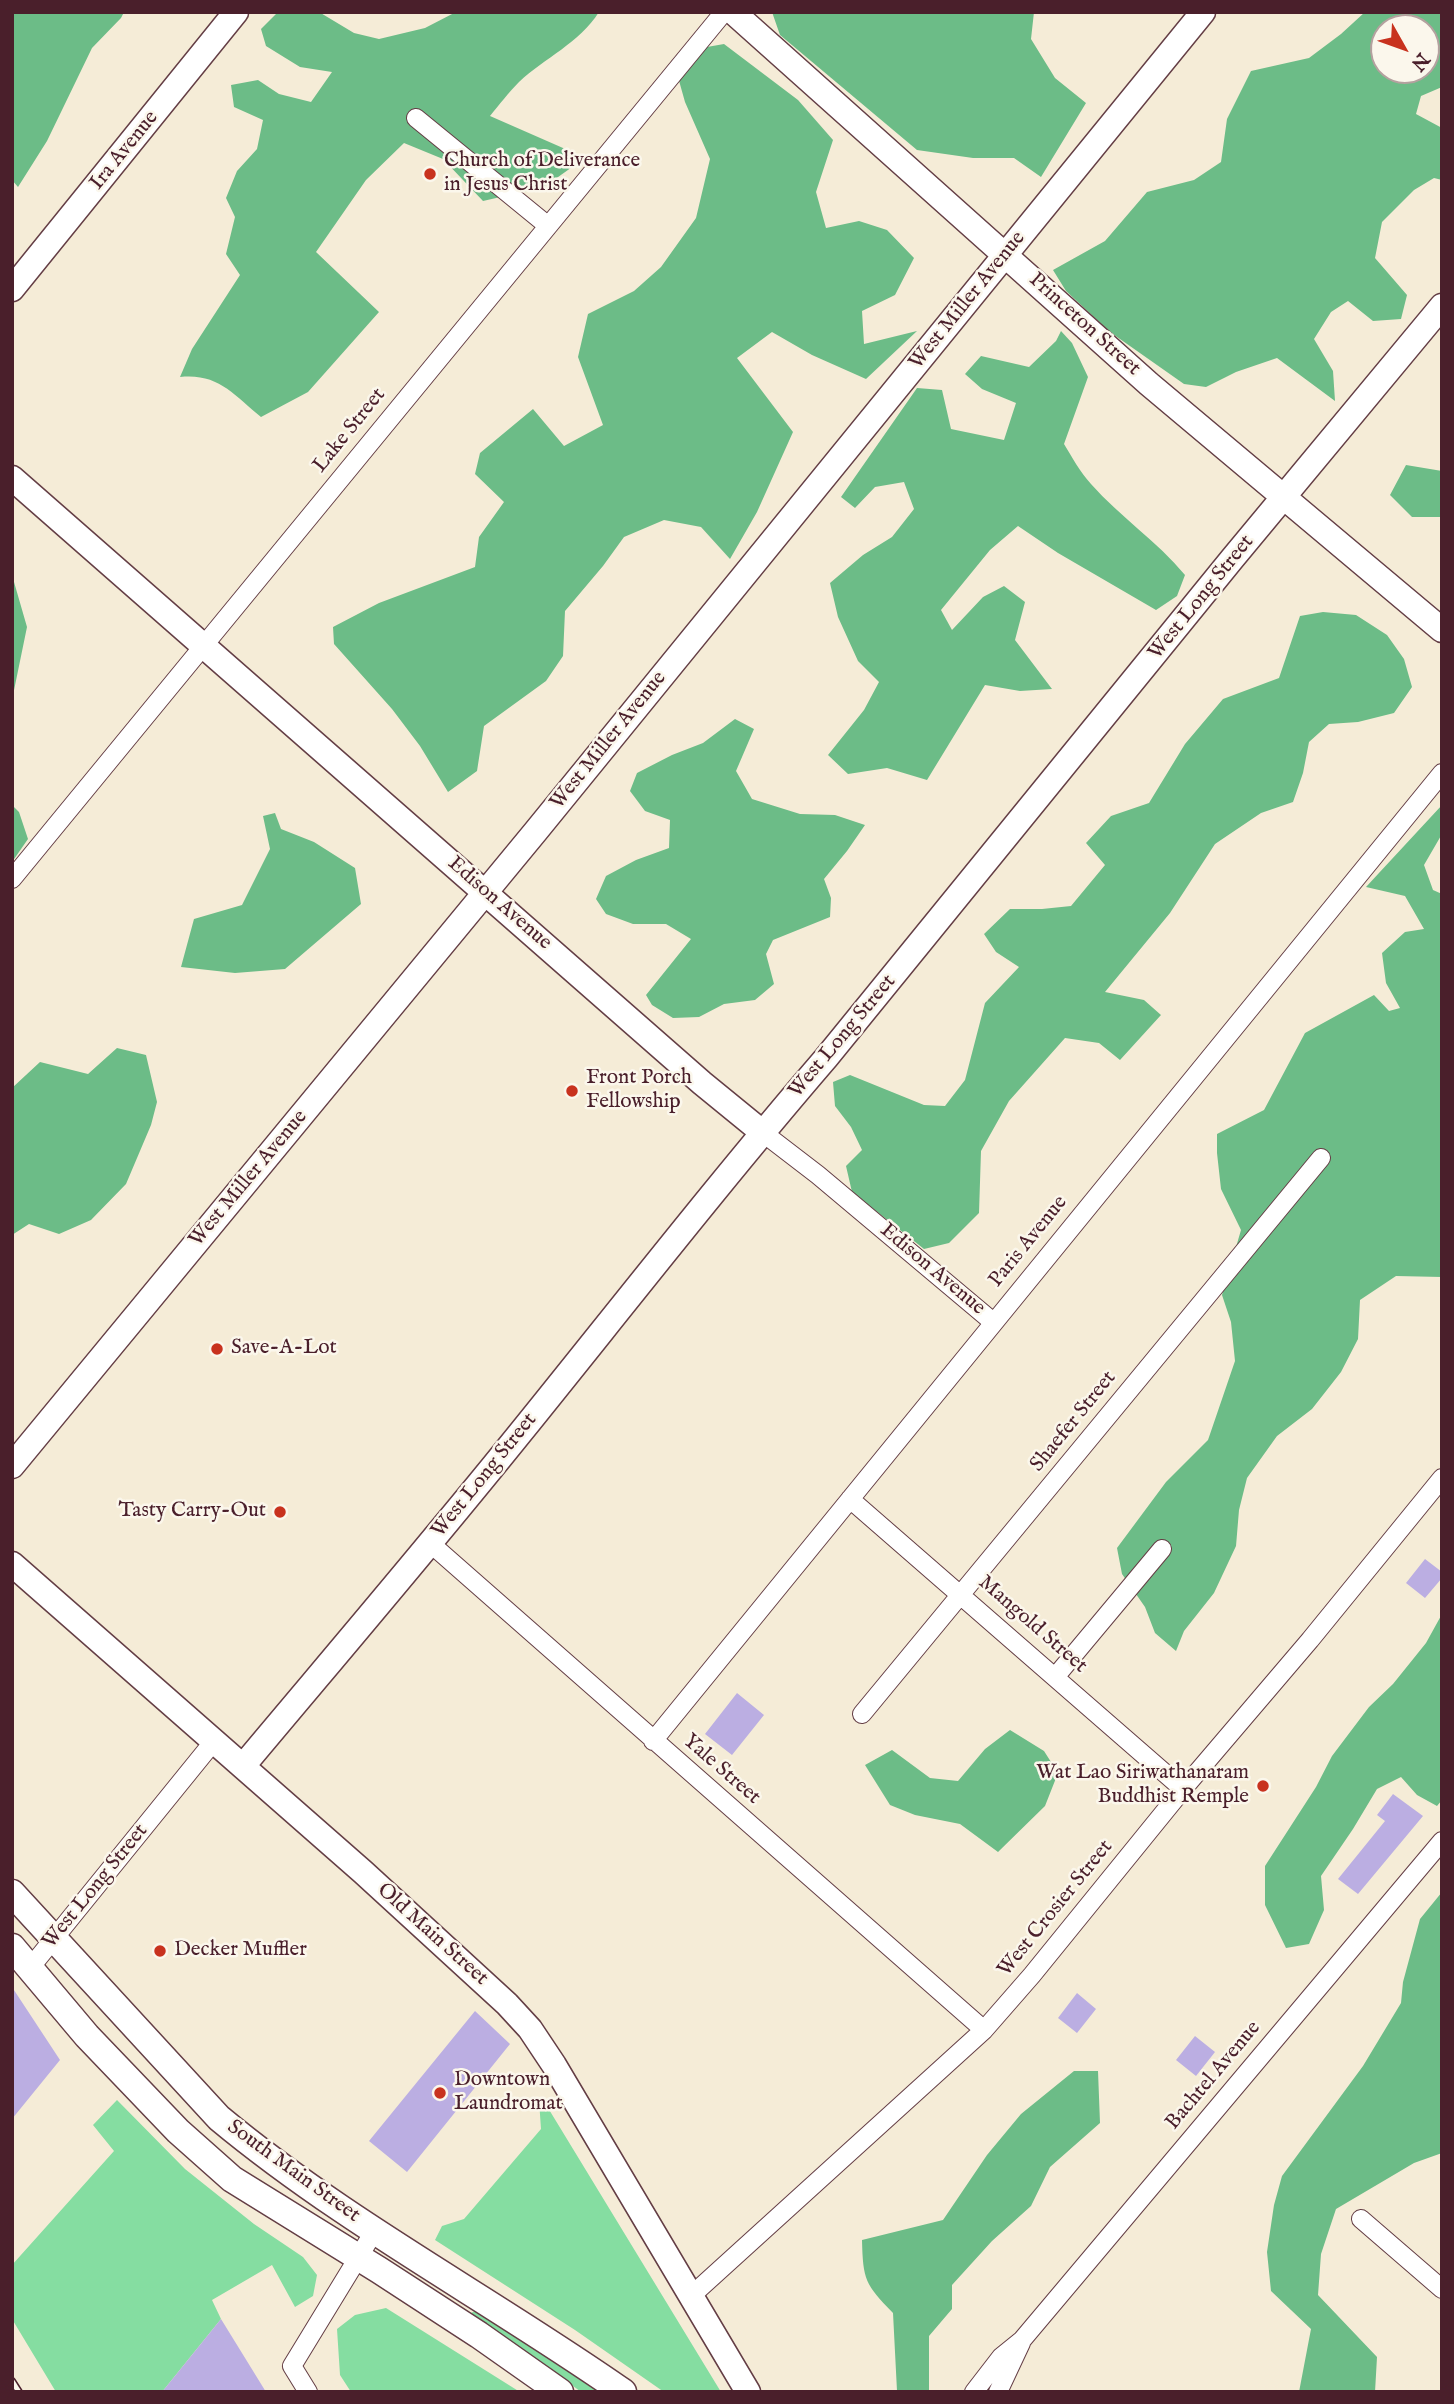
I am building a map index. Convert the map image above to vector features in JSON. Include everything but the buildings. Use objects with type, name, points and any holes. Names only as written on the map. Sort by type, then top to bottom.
[{"type":"main road","name":"South Main Street","points":[[12,1893],[219,2118],[250,2145],[375,2231],[567,2353],[623,2392]]},
{"type":"main road","name":"South Main Street","points":[[12,1947],[87,2036],[213,2164],[256,2196],[479,2335],[560,2392]]},
{"type":"street","name":"Ira Avenue","points":[[12,289],[236,12]]},
{"type":"street","name":"Lake Street","points":[[12,879],[724,12]]},
{"type":"street","name":"Princeton Street","points":[[733,12],[1149,384],[1442,630]]},
{"type":"street","name":"West Miller Avenue","points":[[12,1466],[1203,12]]},
{"type":"street","points":[[416,118],[547,225]]},
{"type":"street","name":"West Long Street","points":[[243,1766],[430,1543],[762,1132],[835,1048],[1442,306]]},
{"type":"street","name":"Edison Avenue","points":[[12,478],[702,1083],[818,1175],[993,1322]]},
{"type":"street","name":"Paris Avenue","points":[[653,1741],[1442,772]]},
{"type":"street","name":"Shaefer Street","points":[[862,1714],[1321,1158]]},
{"type":"street","name":"West Crosier Street","points":[[691,2296],[984,2030],[1442,1478]]},
{"type":"street","name":"Mangold Street","points":[[850,1499],[1183,1789]]},
{"type":"street","name":"Yale Street","points":[[430,1543],[984,2030]]},
{"type":"street","points":[[1056,1676],[1162,1549]]},
{"type":"street","name":"Old Main Street","points":[[12,1564],[363,1872],[519,2015],[554,2065],[748,2392]]},
{"type":"street","name":"West Long Street","points":[[30,1968],[214,1741]]},
{"type":"street","name":"Bachtel Avenue","points":[[974,2392],[1001,2357],[1022,2340],[1442,1841]]},
{"type":"street","points":[[1361,2219],[1442,2289]]},
{"type":"street","points":[[308,2392],[292,2366],[375,2231]]},
{"type":"street","name":"Bachtel Avenue","points":[[998,2392],[1022,2340]]},
{"type":"green space","points":[[12,12],[124,12],[92,48],[47,141],[18,187],[12,180]]},
{"type":"green space","points":[[278,12],[319,12],[354,33],[379,39],[425,28],[456,12],[599,12],[582,33],[519,82],[490,116],[563,148],[575,165],[544,187],[483,201],[443,159],[404,143],[366,180],[316,252],[379,312],[308,392],[261,417],[233,393],[215,382],[205,378],[180,377],[192,349],[240,275],[226,254],[235,217],[226,198],[237,171],[257,149],[263,120],[234,107],[231,85],[258,80],[279,94],[311,102],[332,72],[300,67],[266,46],[261,29]]},
{"type":"green space","points":[[772,12],[1034,12],[1031,39],[1055,78],[1086,103],[1041,177],[1014,158],[973,158],[917,150],[780,35]]},
{"type":"green space","points":[[1365,12],[1442,12],[1442,87],[1421,96],[1416,114],[1442,128],[1442,180],[1434,178],[1414,190],[1382,222],[1375,258],[1407,295],[1401,319],[1373,321],[1348,301],[1331,312],[1314,339],[1333,371],[1335,401],[1277,358],[1236,372],[1206,387],[1184,384],[1110,332],[1066,291],[1053,270],[1105,241],[1147,192],[1194,180],[1221,162],[1227,119],[1251,71],[1309,58]]},
{"type":"green space","points":[[724,44],[798,100],[833,140],[816,192],[826,228],[859,221],[887,230],[914,258],[895,295],[862,311],[864,344],[917,331],[866,379],[812,355],[772,332],[737,358],[793,432],[757,512],[730,559],[701,527],[664,520],[624,537],[565,611],[563,656],[546,681],[484,726],[477,771],[448,792],[420,746],[392,709],[334,644],[333,627],[379,603],[475,567],[479,537],[504,502],[475,474],[480,453],[533,409],[564,446],[603,425],[578,357],[588,314],[634,291],[661,267],[696,218],[710,159],[685,102],[676,70],[707,47]]},
{"type":"green space","points":[[1061,331],[1072,343],[1088,377],[1064,444],[1091,484],[1185,575],[1177,596],[1156,610],[1058,553],[1018,526],[990,550],[941,610],[952,630],[983,597],[1004,586],[1025,602],[1015,640],[1052,689],[1020,691],[985,685],[927,780],[887,768],[848,774],[828,755],[864,710],[879,682],[858,661],[838,617],[830,583],[863,555],[892,537],[914,509],[904,482],[875,487],[855,508],[841,497],[917,388],[942,390],[951,429],[1004,440],[1016,403],[982,389],[965,374],[981,356],[1029,367],[1056,341]]},
{"type":"green space","points":[[1406,465],[1442,471],[1442,517],[1412,517],[1390,495]]},
{"type":"green space","points":[[12,575],[27,627],[12,700]]},
{"type":"green space","points":[[1323,612],[1356,615],[1387,635],[1404,659],[1412,687],[1394,713],[1358,722],[1329,724],[1309,742],[1303,773],[1293,802],[1261,813],[1215,844],[1170,913],[1105,992],[1144,1000],[1161,1015],[1120,1060],[1099,1043],[1065,1038],[1009,1101],[981,1151],[979,1213],[949,1243],[924,1249],[852,1192],[846,1166],[862,1150],[851,1127],[835,1106],[833,1082],[850,1075],[924,1105],[945,1106],[965,1080],[985,1003],[1019,967],[996,952],[984,934],[1010,909],[1071,906],[1105,865],[1086,843],[1111,816],[1149,803],[1185,744],[1223,699],[1279,678],[1300,616]]},
{"type":"green space","points":[[735,719],[754,729],[736,771],[752,799],[800,814],[835,815],[865,825],[824,879],[831,898],[830,917],[773,940],[766,954],[774,984],[755,1000],[724,1004],[699,1017],[673,1018],[652,1005],[646,995],[691,939],[666,924],[633,924],[606,914],[596,899],[606,876],[636,860],[669,848],[670,820],[645,811],[630,791],[637,773],[703,743]]},
{"type":"green space","points":[[12,805],[19,812],[28,839],[12,862]]},
{"type":"green space","points":[[1442,805],[1442,834],[1424,865],[1433,890],[1442,894],[1442,1277],[1396,1276],[1360,1300],[1358,1339],[1341,1372],[1312,1409],[1277,1436],[1247,1478],[1239,1510],[1236,1546],[1214,1593],[1184,1631],[1176,1651],[1155,1633],[1145,1607],[1122,1574],[1117,1548],[1166,1482],[1208,1440],[1235,1361],[1231,1322],[1222,1295],[1241,1230],[1221,1189],[1217,1134],[1264,1110],[1305,1033],[1374,995],[1389,1011],[1400,1008],[1386,983],[1382,953],[1405,932],[1424,929],[1405,896],[1366,887]]},
{"type":"green space","points":[[275,813],[281,829],[314,842],[355,868],[361,904],[285,969],[235,973],[181,967],[194,919],[242,905],[270,849],[263,816]]},
{"type":"green space","points":[[117,1048],[146,1055],[157,1102],[151,1125],[126,1184],[91,1220],[59,1234],[29,1224],[12,1235],[12,1088],[40,1062],[88,1074]]},
{"type":"green space","points":[[1442,1614],[1442,1800],[1437,1806],[1417,1795],[1401,1777],[1377,1789],[1321,1876],[1324,1910],[1309,1944],[1286,1948],[1265,1905],[1265,1866],[1316,1787],[1332,1756],[1369,1707],[1393,1684],[1426,1643]]},
{"type":"green space","points":[[1010,1730],[1044,1751],[1058,1773],[1045,1806],[998,1852],[960,1824],[915,1815],[890,1805],[865,1765],[892,1750],[930,1778],[958,1781],[985,1749]]},
{"type":"green space","points":[[1442,1892],[1442,2153],[1414,2163],[1336,2209],[1321,2254],[1318,2295],[1377,2357],[1375,2392],[1299,2392],[1311,2329],[1271,2291],[1267,2252],[1274,2205],[1282,2176],[1363,2066],[1401,2003],[1403,1982],[1420,1919]]},
{"type":"green space","points":[[1074,2071],[1098,2071],[1100,2123],[1050,2167],[1031,2206],[992,2241],[952,2285],[952,2309],[929,2336],[929,2392],[897,2391],[893,2313],[867,2281],[862,2240],[943,2220],[987,2155],[1021,2114]]},
{"type":"green space","points":[[117,2100],[185,2169],[254,2224],[303,2257],[317,2275],[313,2296],[295,2307],[272,2265],[212,2300],[221,2319],[162,2392],[56,2392],[12,2319],[12,2265],[114,2151],[93,2125]]},
{"type":"green space","points":[[539,2100],[545,2103],[721,2392],[664,2392],[575,2330],[435,2240],[442,2226],[464,2219],[541,2129]]},
{"type":"green space","points":[[386,2308],[520,2392],[351,2392],[340,2375],[337,2329],[355,2315]]},
{"type":"green space","points":[[475,2311],[601,2392],[581,2392],[543,2363],[471,2317],[471,2313]]},
{"type":"railway","points":[[12,2381],[19,2392]]},
{"type":"place","name":"Church of Deliverance in Jesus Christ","points":[[430,174]]},
{"type":"place","name":"Front Porch Fellowship","points":[[572,1091]]},
{"type":"place","name":"Save-A-Lot","points":[[217,1349]]},
{"type":"place","name":"Tasty Carry-Out","points":[[280,1512]]},
{"type":"place","name":"Wat Lao Siriwathanaram Buddhist Remple","points":[[1263,1786]]},
{"type":"place","name":"Decker Muffler","points":[[160,1951]]},
{"type":"place","name":"Downtown Laundromat","points":[[440,2093]]}]
